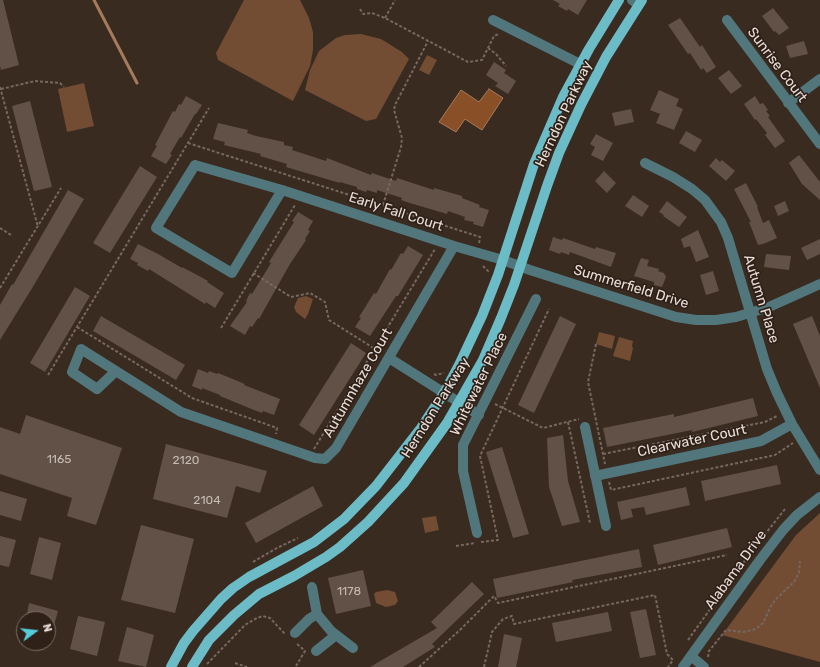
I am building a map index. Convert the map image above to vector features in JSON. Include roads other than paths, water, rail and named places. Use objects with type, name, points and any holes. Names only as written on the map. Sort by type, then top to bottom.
[{"type":"main road","name":"Herndon Parkway","points":[[171,667],[192,631],[208,612],[233,588],[267,567],[314,542],[335,527],[361,503],[421,428],[444,393],[482,316],[503,260],[534,164],[563,97],[580,64],[619,0]]},
{"type":"main road","name":"Herndon Parkway","points":[[192,667],[210,640],[234,615],[259,594],[326,557],[340,547],[368,522],[392,497],[412,472],[447,423],[486,354],[501,318],[521,266],[541,203],[566,136],[598,72],[637,2]]},
{"type":"street","points":[[493,20],[580,64]]},
{"type":"street","name":"Sunrise Court","points":[[727,20],[820,144]]},
{"type":"street","points":[[788,103],[820,79]]},
{"type":"street","name":"Autumn Place","points":[[645,163],[692,189],[712,208],[721,222],[728,238],[767,369],[792,424],[820,470]]},
{"type":"street","name":"Early Fall Court","points":[[282,190],[232,273],[156,228],[195,165],[282,190],[454,246],[503,260]]},
{"type":"street","name":"Autumnhaze Court","points":[[116,371],[181,412],[315,458],[326,459],[336,448],[454,246]]},
{"type":"street","name":"Summerfield Drive","points":[[503,260],[676,317],[696,320],[716,320],[751,314],[820,284]]},
{"type":"street","name":"Whitewater Place","points":[[477,533],[463,472],[463,446],[536,299]]},
{"type":"street","points":[[389,358],[479,415]]},
{"type":"street","points":[[583,423],[606,526]]},
{"type":"street","name":"Clearwater Court","points":[[595,476],[761,442],[792,424]]},
{"type":"street","name":"Alabama Drive","points":[[683,667],[760,560],[784,530],[797,515],[820,497]]},
{"type":"street","points":[[312,587],[318,614],[331,631],[353,648]]},
{"type":"street","points":[[291,636],[308,619],[318,614]]},
{"type":"street","points":[[316,651],[336,635]]},
{"type":"street","points":[[691,656],[704,667]]},
{"type":"waterway","points":[[94,0],[137,83]]}]
